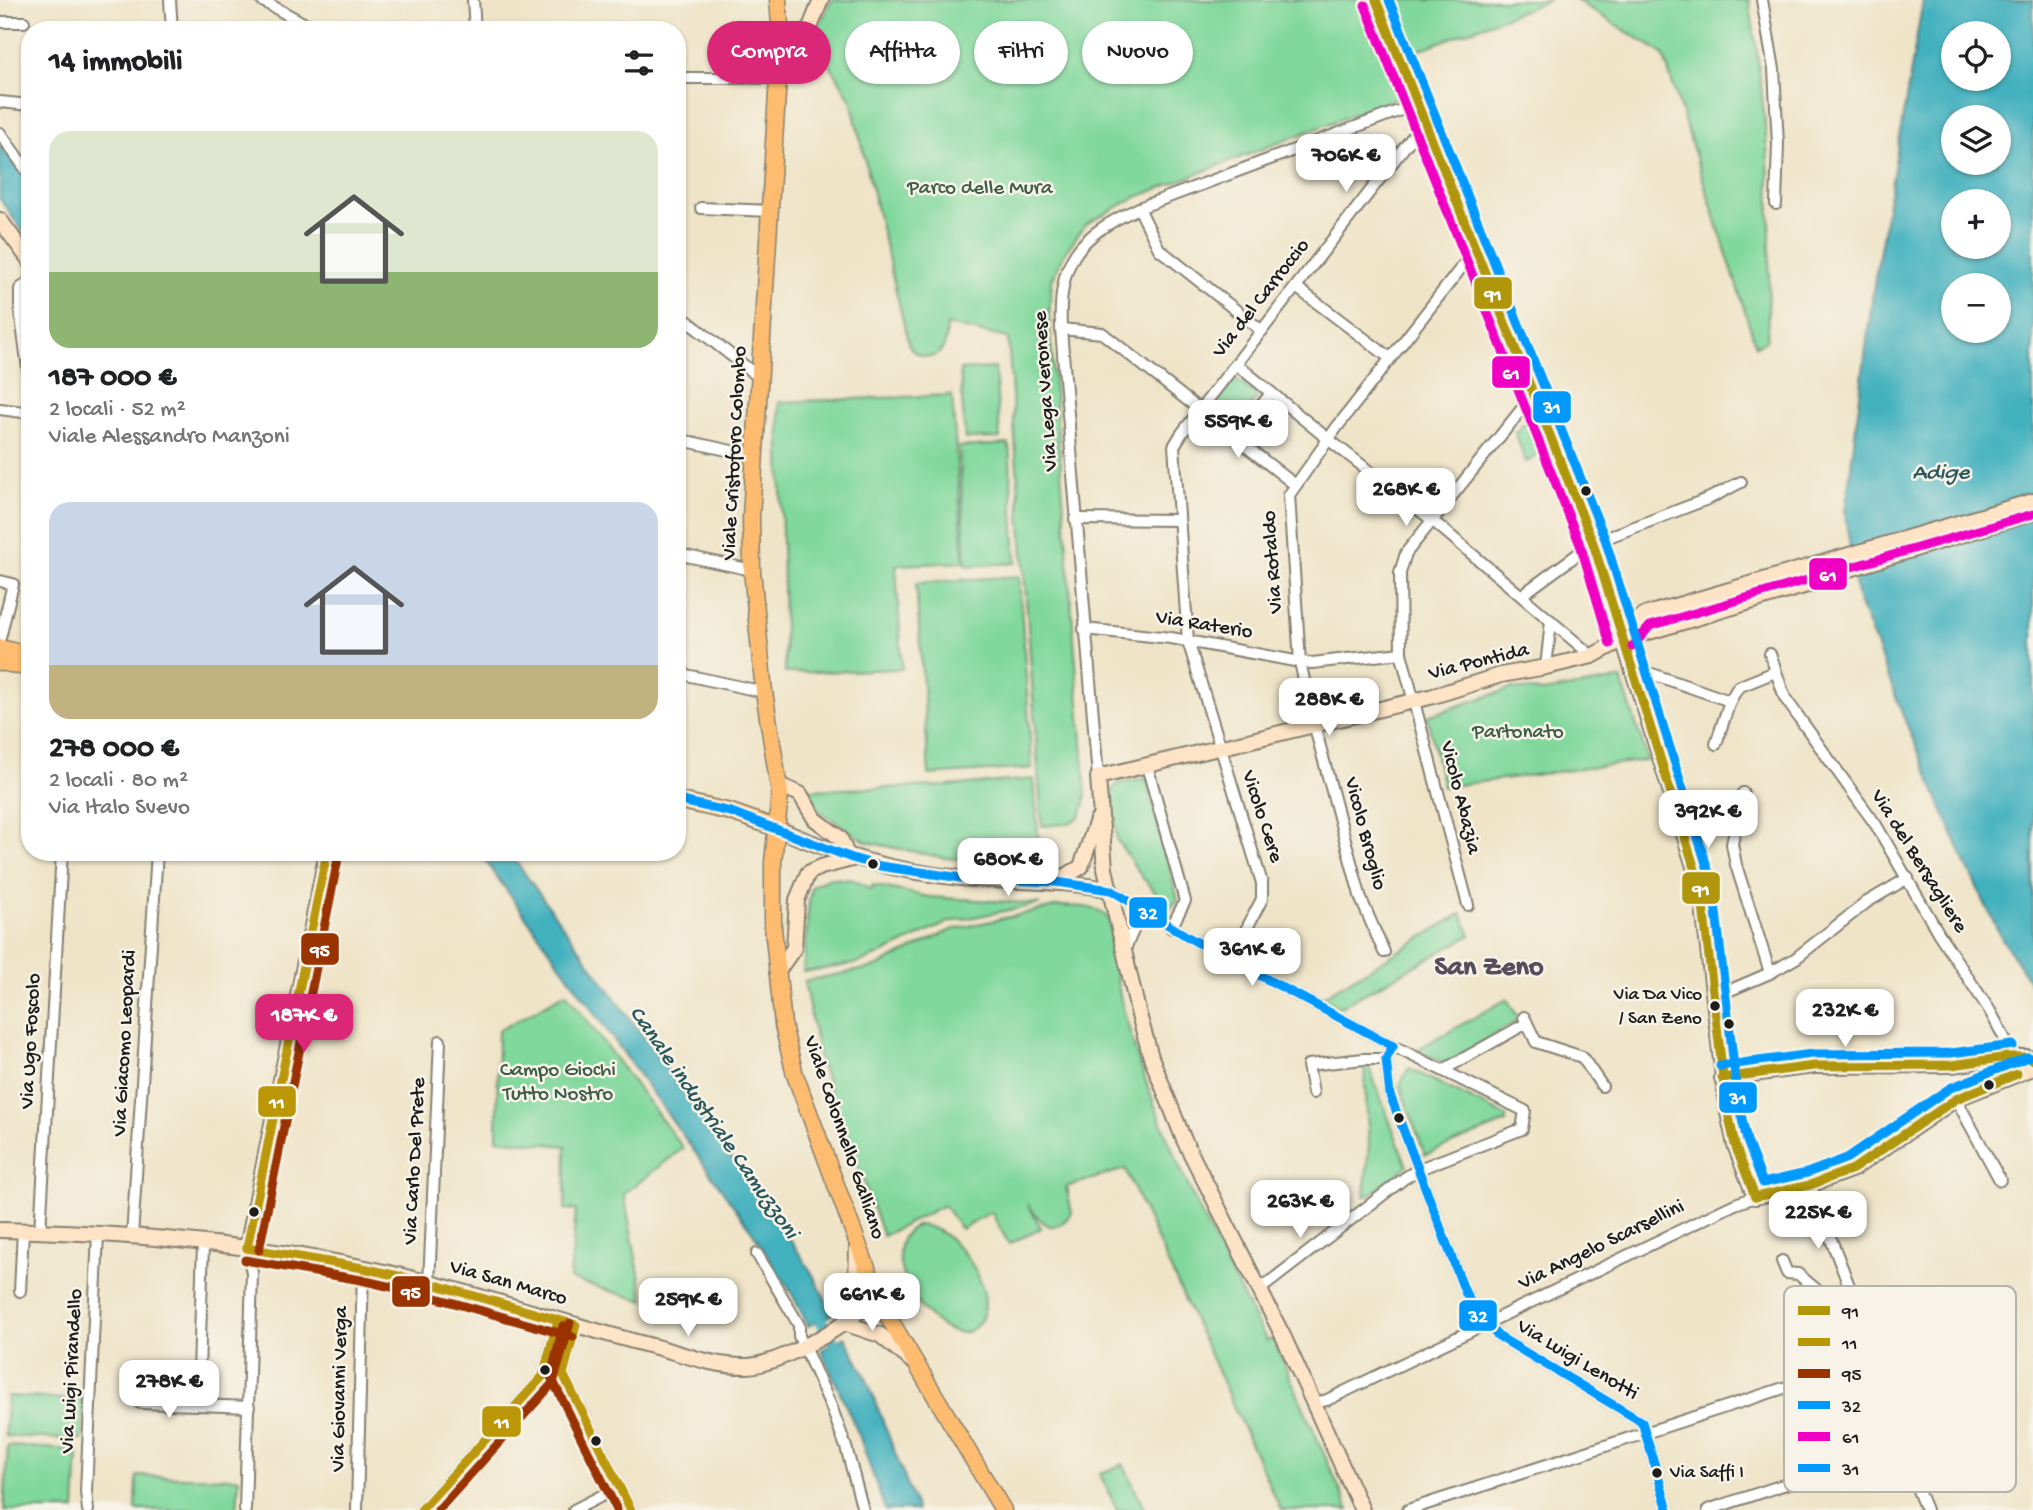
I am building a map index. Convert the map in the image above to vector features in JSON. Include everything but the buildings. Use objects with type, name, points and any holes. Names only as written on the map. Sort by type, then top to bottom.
[{"type":"main road","name":"Viale Cristoforo Colombo","points":[[778,0],[780,21]]},
{"type":"main road","name":"Viale Cristoforo Colombo","points":[[776,828],[780,805],[779,785],[764,692],[752,570],[754,456],[778,84]]},
{"type":"main road","points":[[0,648],[21,652]]},
{"type":"main road","points":[[0,662],[21,666]]},
{"type":"main road","points":[[686,802],[731,812],[776,828]]},
{"type":"main road","name":"Viale Colonnello Galliano","points":[[776,828],[773,916],[777,972],[783,1025],[795,1075],[880,1303],[1003,1510]]},
{"type":"street","points":[[170,0],[171,21]]},
{"type":"street","points":[[261,0],[300,21]]},
{"type":"street","points":[[473,0],[474,21]]},
{"type":"street","name":"Viale Cristoforo Colombo","points":[[781,21],[788,0]]},
{"type":"street","points":[[813,21],[821,0]]},
{"type":"street","points":[[1376,0],[1593,543],[1701,888],[1722,1078],[1735,1146],[1755,1197],[1810,1185],[1853,1169],[1956,1099],[2033,1068]]},
{"type":"street","points":[[1762,0],[1774,69],[1778,144],[1776,204]]},
{"type":"street","points":[[0,22],[21,22]]},
{"type":"street","points":[[686,78],[707,78]]},
{"type":"street","points":[[0,102],[21,103]]},
{"type":"street","name":"Via Lega Veronese","points":[[1098,777],[1060,329],[1061,289],[1074,256],[1086,240],[1109,222],[1139,208],[1417,104]]},
{"type":"street","name":"Via del Carroccio","points":[[1188,641],[1174,446],[1390,162],[1424,122]]},
{"type":"street","points":[[0,133],[21,162]]},
{"type":"street","points":[[701,208],[771,211]]},
{"type":"street","points":[[1139,208],[1159,248],[1262,331]]},
{"type":"street","points":[[0,220],[21,249]]},
{"type":"street","name":"Via Rotaldo","points":[[1314,724],[1300,662],[1289,495],[1294,484],[1328,439],[1475,250]]},
{"type":"street","points":[[1296,287],[1390,358]]},
{"type":"street","points":[[21,288],[21,316]]},
{"type":"street","points":[[686,320],[760,378]]},
{"type":"street","points":[[1060,329],[1102,333],[1294,484]]},
{"type":"street","points":[[1236,364],[1432,520],[1592,656]]},
{"type":"street","points":[[1236,438],[1271,393]]},
{"type":"street","name":"Vicolo Abazia","points":[[1468,905],[1401,653],[1400,573],[1406,553],[1534,394]]},
{"type":"street","points":[[0,409],[21,412]]},
{"type":"street","points":[[686,441],[754,456]]},
{"type":"street","points":[[1522,595],[1593,543],[1710,498],[1741,482]]},
{"type":"street","points":[[1839,565],[2033,501]]},
{"type":"street","points":[[1839,565],[2033,513]]},
{"type":"street","points":[[1075,519],[1178,520]]},
{"type":"street","points":[[686,556],[752,570]]},
{"type":"street","name":"Via Pontida","points":[[1098,777],[1415,701],[1501,675],[1592,656],[1622,640],[1814,583],[1839,565]]},
{"type":"street","points":[[0,581],[13,584],[0,638]]},
{"type":"street","points":[[1546,667],[1551,621]]},
{"type":"street","name":"Via Raterio","points":[[1084,629],[1188,641],[1300,662],[1401,653]]},
{"type":"street","name":"Vicolo Cere","points":[[1188,641],[1262,883],[1262,899],[1231,959]]},
{"type":"street","name":"Via del Bersagliere","points":[[1770,654],[1785,698],[1876,825],[1909,878],[1939,934],[1990,1011],[2006,1041],[2008,1057]]},
{"type":"street","points":[[1632,667],[1730,701]]},
{"type":"street","points":[[1717,744],[1730,701],[1738,687],[1775,672]]},
{"type":"street","points":[[686,675],[764,692]]},
{"type":"street","name":"Vicolo Broglio","points":[[1314,724],[1361,899],[1384,952]]},
{"type":"street","points":[[1147,766],[1185,901],[1171,928]]},
{"type":"street","points":[[1098,794],[1114,773]]},
{"type":"street","points":[[1098,777],[1105,869],[1139,1015],[1161,1080],[1184,1140],[1314,1403],[1362,1510]]},
{"type":"street","points":[[779,785],[800,794],[815,818],[840,838],[850,858]]},
{"type":"street","points":[[1743,793],[1732,844],[1739,876],[1770,973]]},
{"type":"street","points":[[1056,882],[1081,867],[1099,812]]},
{"type":"street","points":[[776,828],[850,858],[910,871],[961,878],[1056,882],[1111,890],[1171,928],[1393,1046],[1525,1111],[1522,1129],[1419,1169],[1258,1290]]},
{"type":"street","points":[[777,972],[794,948],[797,900],[808,873],[850,858]]},
{"type":"street","name":"Via Ugo Foscolo","points":[[40,1231],[61,861]]},
{"type":"street","name":"Via Giacomo Leopardi","points":[[132,1237],[156,861]]},
{"type":"street","points":[[245,1510],[252,1273],[247,1248],[325,861]]},
{"type":"street","points":[[1713,998],[1770,973],[1796,958],[1867,902],[1909,878]]},
{"type":"street","points":[[1125,951],[1136,924],[1148,913]]},
{"type":"street","points":[[1443,1070],[1525,1020],[1536,1042],[1582,1057],[1602,1086]]},
{"type":"street","name":"Via Carlo Del Prete","points":[[429,1283],[440,1041]]},
{"type":"street","points":[[1313,1093],[1308,1065],[1386,1059],[1393,1046]]},
{"type":"street","points":[[1722,1078],[1814,1066],[1952,1065],[2008,1057],[2033,1060]]},
{"type":"street","points":[[2006,1079],[2008,1057]]},
{"type":"street","name":"Via Luigi Lenotti","points":[[1386,1059],[1390,1095],[1465,1292],[1485,1323],[1498,1336],[1642,1422],[1646,1432]]},
{"type":"street","points":[[1956,1099],[2000,1180]]},
{"type":"street","points":[[1810,1185],[1849,1286]]},
{"type":"street","name":"Via Angelo Scarsellini","points":[[1314,1403],[1475,1330],[1735,1204],[1755,1197]]},
{"type":"street","name":"Via San Marco","points":[[0,1230],[98,1234],[203,1243],[363,1268],[429,1283],[707,1361],[736,1366],[768,1362],[807,1344],[843,1323],[861,1308],[880,1303]]},
{"type":"street","points":[[20,1292],[23,1230]]},
{"type":"street","name":"Via Luigi Pirandello","points":[[88,1510],[86,1491],[98,1234]]},
{"type":"street","points":[[198,1405],[203,1243]]},
{"type":"street","points":[[858,1245],[853,1303],[843,1323],[880,1335],[919,1368]]},
{"type":"street","points":[[757,1254],[799,1325],[799,1336],[807,1344],[846,1447],[863,1510]]},
{"type":"street","points":[[1782,1261],[1787,1273],[1798,1274],[1812,1286]]},
{"type":"street","name":"Via Giovanni Verga","points":[[357,1510],[363,1268]]},
{"type":"street","points":[[421,1510],[543,1376],[558,1320]]},
{"type":"street","points":[[576,1325],[563,1374],[631,1510]]},
{"type":"street","points":[[543,1376],[563,1374]]},
{"type":"street","points":[[1408,1510],[1784,1388]]},
{"type":"street","points":[[140,1403],[249,1407]]},
{"type":"street","points":[[1646,1432],[1668,1510]]},
{"type":"street","points":[[1708,1510],[1784,1485]]},
{"type":"street","points":[[574,1510],[619,1487]]},
{"type":"street","points":[[1919,1492],[1926,1510]]},
{"type":"green space","name":"Parco delle Mura","points":[[832,0],[1366,0],[1399,97],[1134,198],[1086,224],[1064,254],[1052,280],[1049,316],[1086,794],[1082,812],[1067,823],[1042,826],[1008,338],[947,325],[944,346],[935,355],[921,355],[909,346],[851,100],[831,67],[831,21],[821,21]]},
{"type":"green space","points":[[1395,0],[1550,0],[1414,52]]},
{"type":"green space","points":[[1576,0],[1749,0],[1763,100],[1770,205],[1767,340],[1756,346],[1663,54]]},
{"type":"green space","points":[[995,368],[1000,438],[965,439],[960,370]]},
{"type":"green space","points":[[1235,379],[1258,396],[1235,426],[1212,408]]},
{"type":"green space","points":[[952,395],[964,562],[896,565],[902,669],[785,673],[779,402]]},
{"type":"green space","points":[[1528,418],[1542,453],[1526,462],[1515,433]]},
{"type":"green space","points":[[1009,444],[1016,563],[966,566],[959,447]]},
{"type":"green space","points":[[1019,576],[1032,768],[929,775],[916,583]]},
{"type":"green space","name":"Partonato","points":[[1621,679],[1648,760],[1443,787],[1427,716],[1513,688],[1543,692]]},
{"type":"green space","points":[[1146,778],[1178,900],[1170,909],[1142,877],[1117,840],[1112,791],[1117,784]]},
{"type":"green space","points":[[1034,779],[1040,864],[944,858],[867,842],[818,810],[808,790],[946,786]]},
{"type":"green space","points":[[829,878],[853,880],[872,889],[873,885],[929,897],[1040,904],[949,922],[854,964],[803,972],[812,886]]},
{"type":"green space","points":[[1059,906],[1092,909],[1109,919],[1122,1004],[1149,1091],[1166,1134],[1203,1218],[1245,1301],[1267,1341],[1273,1339],[1349,1510],[1281,1510],[1125,1169],[1066,1187],[1072,1213],[1058,1225],[1047,1225],[1028,1204],[1041,1228],[1009,1244],[991,1212],[961,1229],[944,1205],[883,1236],[819,1059],[804,981],[876,967],[951,930]]},
{"type":"green space","points":[[1461,914],[1471,935],[1340,1007],[1322,997]]},
{"type":"green space","name":"Campo Giochi Tutto Nostro","points":[[566,993],[683,1148],[624,1194],[644,1301],[570,1279],[576,1210],[565,1209],[566,1146],[497,1139],[498,1031]]},
{"type":"green space","points":[[1507,999],[1519,1020],[1445,1064],[1418,1049]]},
{"type":"green space","points":[[1364,1065],[1368,1065],[1407,1166],[1369,1196],[1364,1196],[1369,1145]]},
{"type":"green space","points":[[1408,1068],[1506,1116],[1506,1122],[1425,1155],[1400,1086]]},
{"type":"green space","points":[[918,1225],[932,1228],[947,1236],[972,1264],[980,1280],[984,1312],[977,1325],[962,1333],[946,1328],[929,1316],[914,1297],[904,1276],[899,1255],[903,1237]]},
{"type":"green space","points":[[7,1396],[84,1400],[82,1440],[5,1436]]},
{"type":"green space","points":[[8,1446],[78,1450],[75,1510],[4,1510]]},
{"type":"green space","points":[[1123,1464],[1145,1510],[1117,1510],[1100,1474]]},
{"type":"green space","points":[[137,1476],[239,1478],[237,1510],[136,1510]]},
{"type":"water","name":"Adige","points":[[1923,0],[2033,0],[2033,988],[2001,937],[1962,856],[1904,718],[1857,596],[1845,513],[1874,284]]},
{"type":"water","points":[[0,143],[21,172],[21,229],[0,199]]},
{"type":"water","points":[[485,861],[516,861],[786,1233],[812,1273],[833,1314],[808,1326],[792,1294],[753,1233]]},
{"type":"water","points":[[845,1337],[866,1377],[917,1510],[885,1510],[859,1435],[821,1350]]},
{"type":"waterway","name":"Canale industriale Camuzzoni","points":[[812,1306],[840,1357]]},
{"type":"transit line","name":"91","points":[[1376,0],[1593,543],[1701,889],[1726,1103],[1735,1145],[1755,1197]]},
{"type":"transit line","name":"31","points":[[1389,0],[1605,539],[1713,886],[1738,1101],[1747,1141],[1763,1183],[1807,1173],[1847,1158],[1950,1088],[2028,1057]]},
{"type":"transit line","name":"61","points":[[1365,5],[1581,547],[1610,644]]},
{"type":"transit line","name":"61","points":[[1632,647],[1650,626],[2033,514]]},
{"type":"transit line","name":"32","points":[[686,802],[731,812],[880,866],[961,878],[1056,882],[1111,890],[1193,940],[1393,1046]]},
{"type":"transit line","name":"11","points":[[247,1248],[325,861]]},
{"type":"transit line","name":"95","points":[[259,1250],[338,861]]},
{"type":"transit line","name":"31","points":[[1720,1066],[1812,1054],[1951,1053],[2013,1045]]},
{"type":"transit line","name":"32","points":[[1393,1046],[1386,1059],[1390,1095],[1465,1292],[1478,1316],[1498,1336],[1642,1422],[1668,1510]]},
{"type":"transit line","name":"91","points":[[1722,1078],[1814,1066],[1952,1065],[2008,1057],[2027,1057],[2033,1060]]},
{"type":"transit line","name":"91","points":[[1755,1197],[1810,1185],[1853,1169],[1956,1099],[2017,1074]]},
{"type":"transit line","name":"11","points":[[247,1248],[363,1268],[429,1283],[576,1325]]},
{"type":"transit line","name":"95","points":[[245,1260],[361,1280],[426,1295],[573,1337]]},
{"type":"transit line","name":"11","points":[[421,1510],[543,1376],[558,1320]]},
{"type":"transit line","name":"95","points":[[438,1510],[553,1383],[570,1323]]},
{"type":"transit line","name":"95","points":[[563,1326],[551,1377],[617,1510]]},
{"type":"transit line","name":"11","points":[[575,1329],[563,1374],[631,1510]]},
{"type":"place","name":"Via Da Vico / San Zeno","points":[[1715,1006]]},
{"type":"place","name":"Via Saffi I","points":[[1657,1473]]},
{"type":"district","name":"San Zeno","points":[[1489,968]]}]
